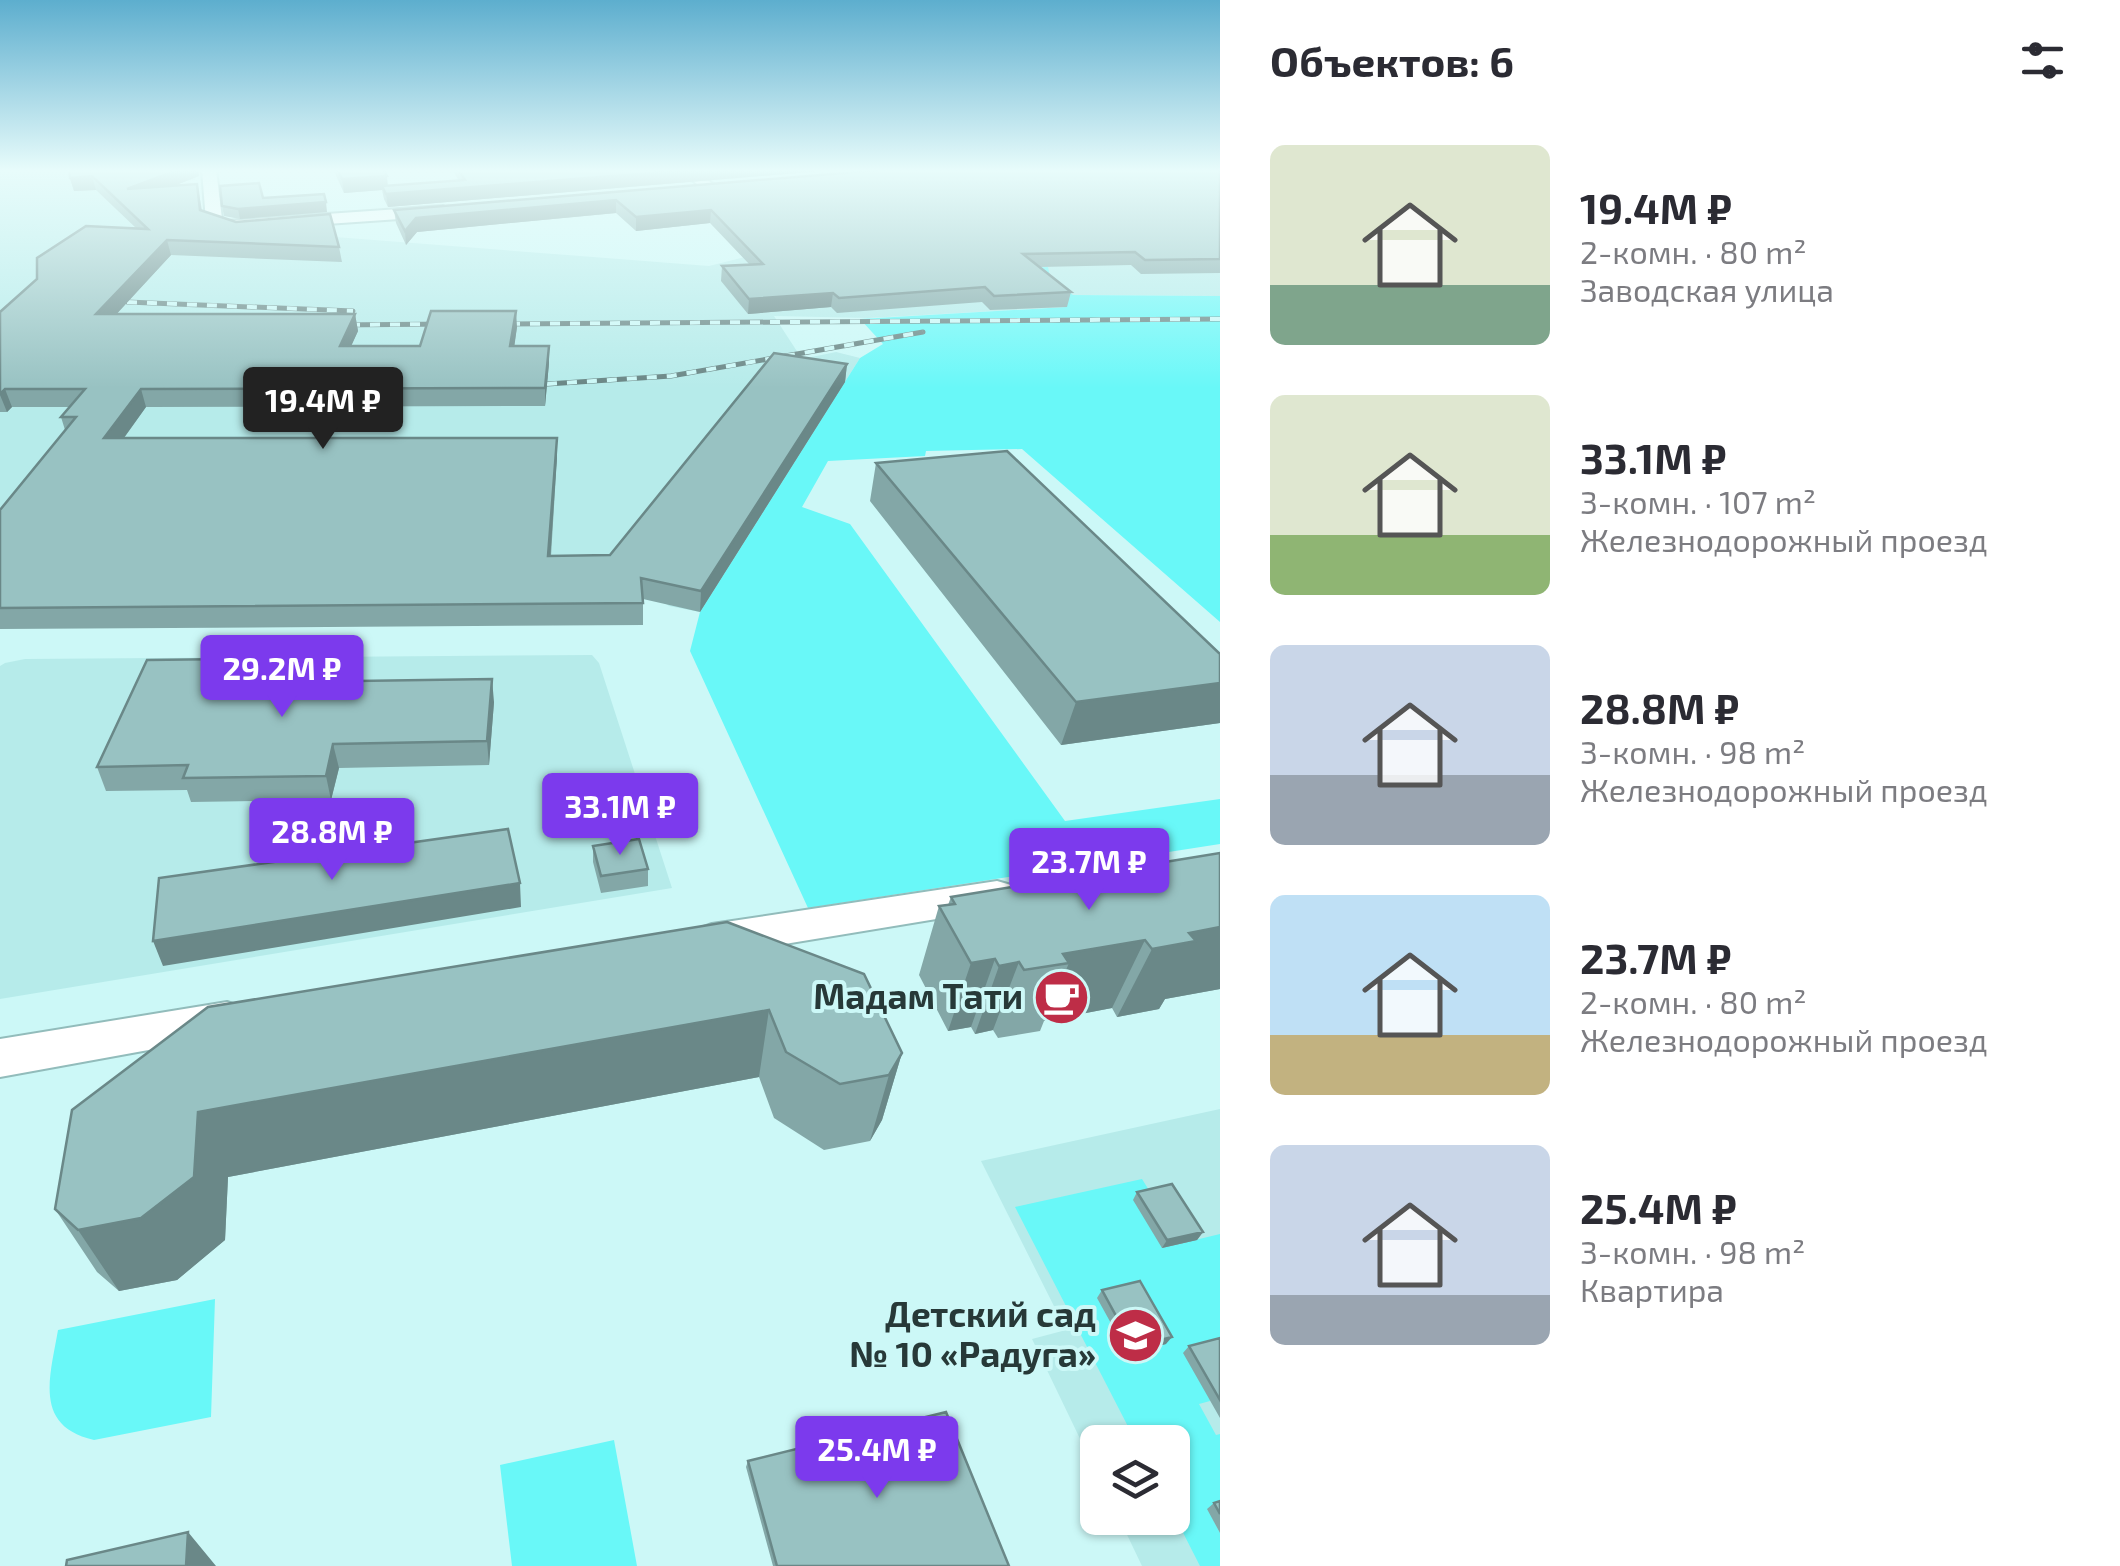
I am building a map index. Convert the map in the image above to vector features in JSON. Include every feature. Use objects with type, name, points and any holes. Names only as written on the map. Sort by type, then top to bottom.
[{"type":"street","points":[[669,947],[1032,890]]},
{"type":"street","points":[[0,1058],[262,1014]]},
{"type":"shaded area","points":[[0,242],[401,242],[709,266],[749,256],[1220,245],[1220,296],[1073,295],[1050,276],[1024,267],[1067,307],[868,318],[774,316],[802,359],[836,352],[860,358],[700,612],[669,606],[654,595],[0,587]]},
{"type":"shaded area","points":[[1048,267],[1050,276],[1073,295],[1220,296],[1220,622],[1022,449],[926,451],[925,456],[828,461],[802,507],[850,524],[1065,821],[1220,799],[1220,844],[808,908],[690,651],[700,612],[860,358],[883,344],[860,319],[1066,307],[1020,268]]},
{"type":"shaded area","points":[[592,655],[599,663],[672,888],[0,999],[0,666],[5,663],[25,659]]},
{"type":"shaded area","name":"Детский сад № 10 «Радуга»","points":[[1220,1109],[1220,1566],[1142,1566],[1127,1535],[1190,1535],[1190,1425],[1080,1425],[1080,1439],[1032,1339],[1066,1330],[981,1161]]},
{"type":"shaded area","points":[[1142,1179],[1152,1195],[1162,1248],[1220,1234],[1220,1344],[1210,1401],[1199,1404],[1216,1435],[1220,1434],[1220,1505],[1208,1509],[1220,1533],[1220,1566],[1200,1566],[1184,1535],[1190,1535],[1190,1425],[1127,1425],[1015,1207]]},
{"type":"shaded area","points":[[215,1299],[211,1417],[94,1440],[62,1424],[50,1397],[58,1330]]},
{"type":"shaded area","points":[[614,1440],[637,1566],[512,1566],[500,1465]]},
{"type":"building","points":[[61,242],[165,242],[96,314],[355,314],[340,346],[420,346],[431,311],[516,311],[510,346],[549,346],[545,388],[141,389],[104,438],[557,438],[548,556],[610,555],[774,353],[847,364],[701,591],[641,578],[643,603],[0,608],[0,510],[76,417],[61,417],[85,389],[5,389],[0,394],[0,312],[37,279],[37,258]]},
{"type":"building","points":[[218,242],[338,242],[339,247]]},
{"type":"building","points":[[742,242],[1220,242],[1220,259],[1145,260],[1135,252],[1023,254],[1071,292],[994,296],[985,287],[839,298],[833,293],[749,299],[722,266],[763,264]]},
{"type":"building","points":[[1007,451],[1220,654],[1220,683],[1076,702],[876,463]]},
{"type":"building","points":[[229,659],[220,683],[492,679],[487,741],[333,744],[326,776],[183,778],[188,765],[97,767],[147,660]]},
{"type":"building","points":[[508,829],[520,883],[153,941],[159,878]]},
{"type":"building","points":[[639,839],[648,869],[601,876],[593,846]]},
{"type":"building","points":[[1220,853],[1220,927],[1189,933],[1196,941],[1152,949],[1145,940],[1063,954],[1069,963],[1024,970],[1019,962],[999,966],[995,959],[971,963],[939,906],[955,904],[951,897]]},
{"type":"building","points":[[727,922],[864,974],[902,1053],[889,1075],[840,1084],[786,1052],[769,1010],[198,1112],[194,1177],[141,1218],[78,1230],[55,1209],[72,1110],[208,1007]]},
{"type":"building","points":[[1172,1184],[1203,1232],[1167,1240],[1137,1192]]},
{"type":"building","points":[[1140,1281],[1172,1337],[1133,1347],[1102,1290]]},
{"type":"building","points":[[1220,1338],[1220,1400],[1189,1346]]},
{"type":"building","points":[[946,1412],[1009,1566],[777,1566],[748,1461]]},
{"type":"building","points":[[188,1532],[186,1566],[66,1566],[67,1560]]},
{"type":"railway","points":[[127,302],[353,311]]},
{"type":"railway","points":[[490,324],[1220,319]]},
{"type":"railway","points":[[330,325],[455,324]]},
{"type":"railway","points":[[547,384],[671,376],[923,332]]},
{"type":"place","name":"Мадам Тати","points":[[1062,997]]},
{"type":"place","name":"Детский сад № 10 «Радуга»","points":[[1135,1335]]}]
